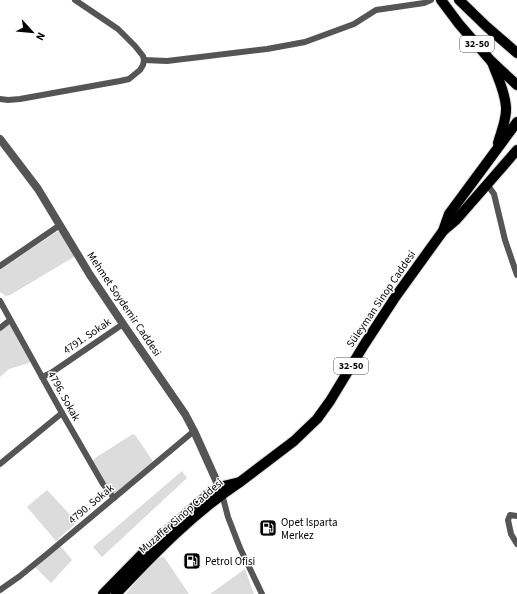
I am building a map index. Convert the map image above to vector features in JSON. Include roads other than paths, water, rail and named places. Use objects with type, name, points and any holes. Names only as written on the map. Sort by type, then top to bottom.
[{"type":"main road","name":"32-50","points":[[442,0],[459,24],[491,60],[517,85]]},
{"type":"main road","name":"32-50","points":[[459,0],[517,53]]},
{"type":"main road","points":[[491,60],[504,94],[506,107],[496,150]]},
{"type":"main road","name":"Süleyman Sinop Caddesi","points":[[443,231],[449,214],[517,122]]},
{"type":"main road","name":"Süleyman Sinop Caddesi","points":[[240,482],[294,441],[317,419],[330,401],[364,344],[396,296],[443,231],[456,220],[517,150]]},
{"type":"main road","name":"Muzaffer Sinop Caddesi","points":[[103,594],[160,537],[210,493],[221,491],[240,482]]},
{"type":"main road","name":"Muzaffer Sinop Caddesi","points":[[116,594],[157,551],[221,491]]},
{"type":"street","points":[[0,99],[20,99],[120,81],[129,79],[140,70],[144,60],[136,46],[118,29],[75,0]]},
{"type":"street","points":[[144,60],[167,61],[266,49],[305,42],[354,24],[376,10],[424,3],[430,0]]},
{"type":"street","name":"Mehmet Soydemir Caddesi","points":[[0,139],[38,189],[90,275],[182,408],[221,491]]},
{"type":"street","points":[[487,184],[494,194],[517,275]]},
{"type":"street","points":[[0,266],[60,225]]},
{"type":"street","name":"4796. Sokak","points":[[0,301],[103,484],[114,498]]},
{"type":"street","points":[[0,328],[10,320]]},
{"type":"street","name":"4791. Sokak","points":[[42,377],[123,324]]},
{"type":"street","points":[[0,464],[62,413]]},
{"type":"street","name":"4790. Sokak","points":[[0,590],[29,569],[194,431]]},
{"type":"street","points":[[221,491],[228,517],[240,548],[262,594]]},
{"type":"street","points":[[517,516],[510,515],[508,520],[511,534],[517,544]]},
{"type":"place","name":"Opet Isparta Merkez","points":[[268,528]]},
{"type":"place","name":"Petrol Ofisi","points":[[192,561]]}]
